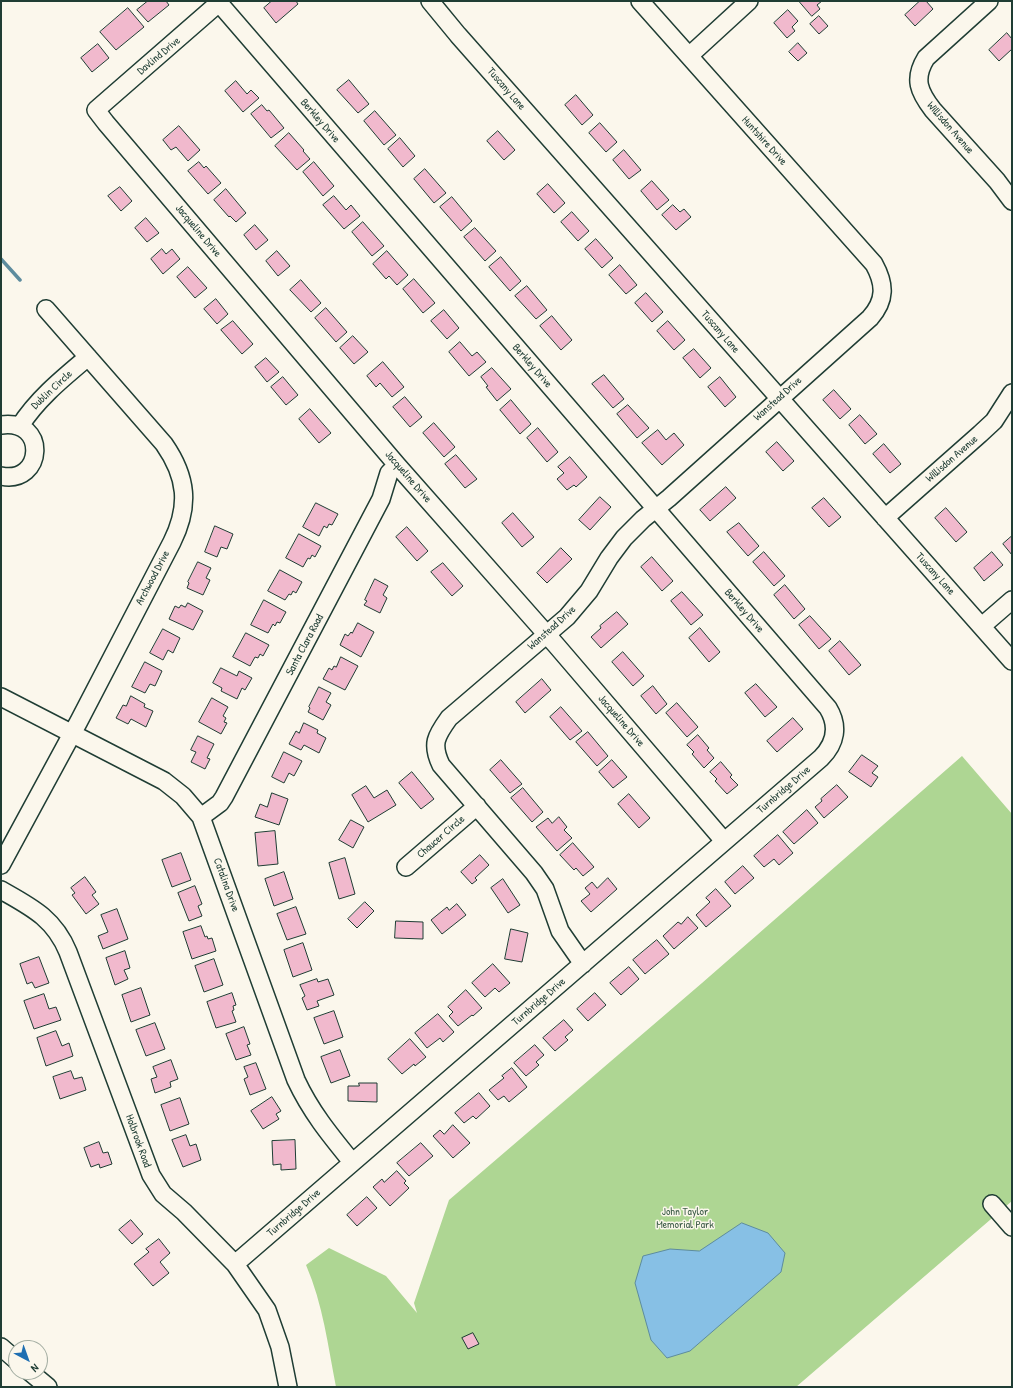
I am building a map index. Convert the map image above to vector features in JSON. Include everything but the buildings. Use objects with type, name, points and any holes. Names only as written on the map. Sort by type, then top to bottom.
[{"type":"street","name":"Tuscany Lane","points":[[430,1],[468,47],[1012,661]]},
{"type":"street","name":"Huntshire Drive","points":[[640,1],[874,264],[882,284]]},
{"type":"street","points":[[689,56],[749,1]]},
{"type":"street","name":"Willisdon Avenue","points":[[989,1],[926,58],[920,69],[919,82],[925,100],[997,181],[1012,201]]},
{"type":"street","name":"Davlind Drive","points":[[96,110],[220,2]]},
{"type":"street","name":"Berkley Drive","points":[[220,2],[828,708],[834,720],[835,733]]},
{"type":"street","name":"Jacqueline Drive","points":[[96,110],[397,465],[546,634],[724,841]]},
{"type":"street","name":"Wanstead Drive","points":[[583,964],[560,931],[540,881],[441,765],[435,747],[436,738],[439,731],[449,718],[580,603],[609,558],[624,538],[643,519],[870,318],[881,299],[882,284]]},
{"type":"street","name":"Archwood Drive","points":[[1,864],[72,733],[172,542],[181,520],[184,504],[181,476],[171,454],[164,444],[46,309]]},
{"type":"street","name":"Dublin Circle","points":[[20,426],[29,411],[39,400],[88,357]]},
{"type":"street","name":"Willisdon Avenue","points":[[885,518],[994,421],[1012,393]]},
{"type":"street","points":[[1,425],[10,424],[20,426],[28,432],[34,441],[36,451],[33,461],[27,470],[18,476],[1,476]]},
{"type":"street","name":"Santa Clara Road","points":[[201,817],[220,803],[224,797],[378,505],[389,473],[397,465]]},
{"type":"street","points":[[982,626],[1012,600]]},
{"type":"street","name":"Catalina Drive","points":[[1,696],[164,781],[183,796],[201,817],[296,1080],[314,1114],[352,1162]]},
{"type":"street","name":"Turnbridge Drive","points":[[235,1264],[821,758],[831,745],[835,733]]},
{"type":"street","name":"Chaucer Circle","points":[[406,867],[477,806]]},
{"type":"street","name":"Holbrook Road","points":[[1,890],[39,913],[52,924],[61,936],[150,1175],[163,1194],[184,1212],[235,1264],[267,1310],[280,1347],[288,1387]]},
{"type":"street","points":[[992,1204],[1012,1227]]},
{"type":"street","points":[[40,1380],[48,1387]]},
{"type":"green space","name":"John Taylor Memorial Park","points":[[962,756],[1012,814],[1012,1201],[796,1387],[336,1387],[321,1310],[306,1265],[329,1248],[386,1276],[417,1313],[414,1303],[449,1200],[702,983]]},
{"type":"water","points":[[742,1223],[768,1233],[785,1253],[781,1272],[690,1351],[667,1358],[651,1340],[635,1283],[643,1256],[670,1249],[699,1251]]},
{"type":"waterway","points":[[1,259],[20,280]]}]
